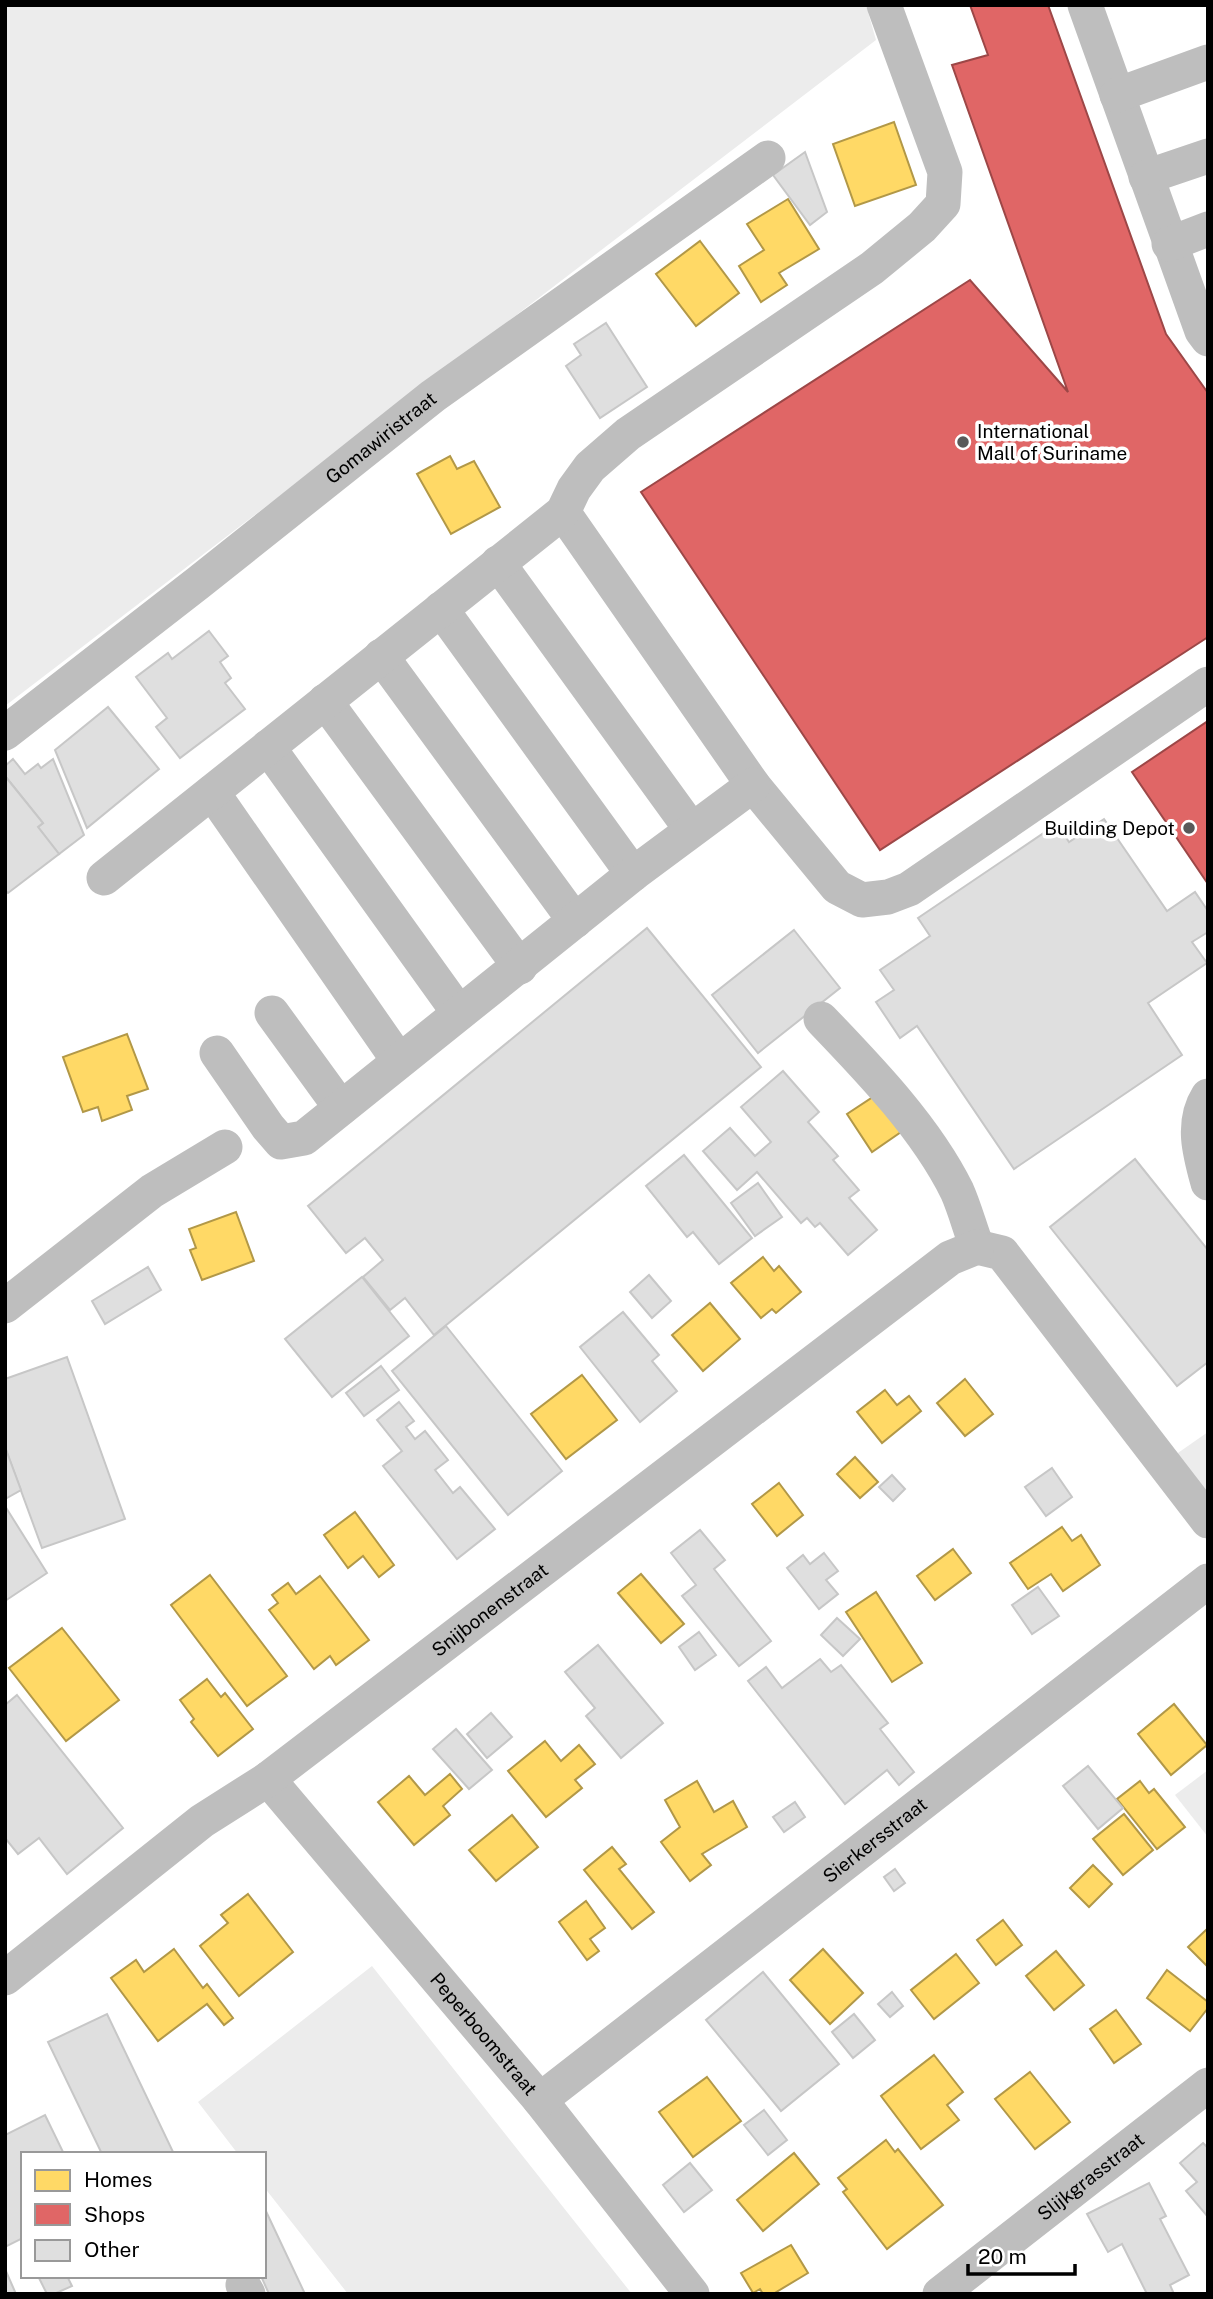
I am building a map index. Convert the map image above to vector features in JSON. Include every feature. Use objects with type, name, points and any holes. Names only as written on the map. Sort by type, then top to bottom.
[{"type":"street","points":[[104,878],[563,512],[574,489],[590,467],[628,433],[872,268],[922,227],[943,204],[945,172],[884,5]]},
{"type":"street","points":[[1094,8],[1117,95],[1169,244],[1197,283],[1202,331],[1208,339]]},
{"type":"street","points":[[1117,95],[1208,62]]},
{"type":"street","points":[[1146,177],[1208,156]]},
{"type":"street","name":"Gomawiristraat","points":[[5,733],[433,396],[768,158]]},
{"type":"street","points":[[1169,244],[1208,229]]},
{"type":"street","points":[[563,512],[753,785],[837,887],[862,900],[888,897],[909,889],[1208,684]]},
{"type":"street","points":[[498,563],[691,829]]},
{"type":"street","points":[[441,609],[633,874]]},
{"type":"street","points":[[381,656],[575,921]]},
{"type":"street","points":[[325,701],[520,967]]},
{"type":"street","points":[[268,747],[459,1013]]},
{"type":"street","points":[[217,1052],[281,1142],[304,1138],[633,874],[753,785]]},
{"type":"street","points":[[212,792],[399,1061]]},
{"type":"street","points":[[272,1013],[341,1108]]},
{"type":"street","points":[[821,1019],[872,1072],[924,1138],[957,1191],[977,1247],[1002,1252],[1208,1521]]},
{"type":"street","points":[[1208,1096],[1202,1106],[1198,1130],[1201,1158],[1208,1183]]},
{"type":"street","points":[[5,1306],[152,1191],[225,1147]]},
{"type":"street","name":"Snijbonenstraat","points":[[5,1978],[202,1822],[268,1779],[950,1258],[977,1247]]},
{"type":"street","name":"Sierkersstraat","points":[[540,2100],[1208,1581]]},
{"type":"street","name":"Peperboomstraat","points":[[268,1779],[540,2100],[692,2294]]},
{"type":"street","name":"Slijkgrasstraat","points":[[940,2294],[1208,2085]]},
{"type":"shaded area","points":[[5,5],[866,5],[876,40],[5,706]]},
{"type":"shaded area","points":[[1208,1432],[1208,1496],[1175,1455]]},
{"type":"shaded area","points":[[1208,1770],[1208,1837],[1175,1795]]},
{"type":"shaded area","points":[[372,1966],[632,2294],[348,2294],[266,2190],[266,2152],[236,2152],[198,2102]]},
{"type":"building: Homes","points":[[894,122],[916,185],[855,206],[833,144]]},
{"type":"building: Homes","points":[[788,199],[819,249],[779,273],[787,285],[761,302],[739,266],[764,250],[747,224]]},
{"type":"building: Homes","points":[[700,241],[739,293],[696,326],[656,274]]},
{"type":"building: Homes","points":[[450,456],[457,469],[474,461],[500,507],[451,534],[417,474]]},
{"type":"building: Homes","points":[[127,1034],[148,1089],[127,1096],[132,1110],[102,1121],[98,1107],[83,1112],[63,1057]]},
{"type":"building: Homes","points":[[876,1095],[901,1132],[872,1152],[847,1114]]},
{"type":"building: Homes","points":[[236,1212],[254,1261],[202,1280],[190,1250],[196,1248],[189,1229]]},
{"type":"building: Homes","points":[[763,1257],[774,1271],[779,1266],[801,1292],[776,1313],[772,1309],[761,1318],[731,1283]]},
{"type":"building: Homes","points":[[710,1303],[740,1339],[703,1371],[672,1335]]},
{"type":"building: Homes","points":[[582,1375],[617,1420],[566,1459],[531,1414]]},
{"type":"building: Homes","points":[[965,1379],[993,1414],[965,1436],[937,1403]]},
{"type":"building: Homes","points":[[885,1390],[897,1405],[909,1396],[921,1411],[882,1443],[857,1412]]},
{"type":"building: Homes","points":[[855,1457],[878,1482],[860,1498],[837,1474]]},
{"type":"building: Homes","points":[[779,1483],[803,1515],[777,1536],[752,1504]]},
{"type":"building: Homes","points":[[355,1512],[394,1565],[379,1577],[363,1556],[348,1568],[324,1535]]},
{"type":"building: Homes","points":[[1062,1527],[1072,1541],[1081,1535],[1100,1565],[1063,1591],[1051,1574],[1028,1589],[1010,1563]]},
{"type":"building: Homes","points":[[953,1549],[971,1573],[935,1600],[917,1576]]},
{"type":"building: Homes","points":[[641,1574],[684,1624],[661,1643],[618,1593]]},
{"type":"building: Homes","points":[[210,1575],[287,1676],[247,1706],[171,1605]]},
{"type":"building: Homes","points":[[320,1576],[369,1640],[336,1665],[330,1656],[314,1669],[269,1610],[278,1603],[272,1595],[288,1583],[296,1594]]},
{"type":"building: Homes","points":[[876,1592],[922,1663],[892,1682],[846,1612]]},
{"type":"building: Homes","points":[[62,1628],[119,1700],[66,1741],[9,1668]]},
{"type":"building: Homes","points":[[207,1679],[221,1697],[225,1693],[253,1729],[218,1756],[191,1722],[194,1719],[180,1700]]},
{"type":"building: Homes","points":[[1174,1704],[1207,1745],[1171,1775],[1138,1734]]},
{"type":"building: Homes","points":[[545,1741],[561,1761],[579,1745],[595,1764],[575,1780],[582,1788],[546,1817],[508,1771]]},
{"type":"building: Homes","points":[[450,1774],[462,1789],[443,1806],[450,1815],[414,1845],[378,1802],[409,1776],[425,1795]]},
{"type":"building: Homes","points":[[697,1781],[714,1812],[733,1801],[747,1827],[702,1854],[711,1865],[690,1881],[661,1842],[680,1827],[665,1800]]},
{"type":"building: Homes","points":[[1140,1781],[1149,1793],[1154,1789],[1185,1827],[1157,1849],[1117,1799]]},
{"type":"building: Homes","points":[[1124,1814],[1153,1850],[1123,1875],[1093,1839]]},
{"type":"building: Homes","points":[[512,1815],[538,1847],[496,1881],[469,1850]]},
{"type":"building: Homes","points":[[612,1847],[626,1864],[619,1869],[654,1912],[632,1929],[584,1870]]},
{"type":"building: Homes","points":[[1093,1865],[1112,1884],[1089,1907],[1070,1888]]},
{"type":"building: Homes","points":[[248,1894],[293,1952],[239,1996],[200,1946],[228,1923],[221,1915]]},
{"type":"building: Homes","points":[[586,1901],[605,1928],[590,1939],[599,1951],[587,1960],[559,1922]]},
{"type":"building: Homes","points":[[1003,1920],[1022,1945],[996,1965],[977,1940]]},
{"type":"building: Homes","points":[[1208,1928],[1208,1967],[1188,1947]]},
{"type":"building: Homes","points":[[174,1949],[203,1988],[207,1984],[233,2018],[224,2025],[207,2004],[158,2041],[111,1978],[136,1960],[144,1972]]},
{"type":"building: Homes","points":[[823,1949],[863,1993],[830,2024],[790,1980]]},
{"type":"building: Homes","points":[[1056,1951],[1084,1985],[1054,2010],[1026,1976]]},
{"type":"building: Homes","points":[[956,1954],[979,1983],[934,2019],[911,1990]]},
{"type":"building: Homes","points":[[1167,1970],[1208,2002],[1208,2008],[1190,2031],[1147,1998]]},
{"type":"building: Homes","points":[[1116,2010],[1141,2044],[1114,2063],[1090,2029]]},
{"type":"building: Homes","points":[[934,2055],[963,2092],[947,2105],[959,2120],[921,2149],[881,2096]]},
{"type":"building: Homes","points":[[1030,2072],[1070,2122],[1035,2149],[995,2099]]},
{"type":"building: Homes","points":[[707,2077],[741,2121],[693,2157],[659,2112]]},
{"type":"building: Homes","points":[[886,2140],[895,2152],[898,2149],[943,2205],[887,2249],[843,2192],[847,2189],[838,2178]]},
{"type":"building: Homes","points":[[794,2153],[819,2184],[763,2231],[737,2200]]},
{"type":"building: Homes","points":[[791,2245],[808,2273],[773,2294],[763,2294],[760,2289],[753,2293],[741,2273]]},
{"type":"building: Shops","name":"International Mall of Suriname","points":[[970,5],[1048,5],[1166,334],[1208,393],[1208,637],[880,850],[641,492],[970,280],[1068,392],[952,65],[988,55]]},
{"type":"building: Shops","name":"Building Depot","points":[[1208,721],[1208,884],[1132,772]]},
{"type":"building: Other","points":[[805,152],[827,212],[810,225],[773,175]]},
{"type":"building: Other","points":[[606,323],[647,387],[600,418],[566,366],[581,355],[574,344]]},
{"type":"building: Other","points":[[209,631],[228,656],[220,662],[231,678],[225,683],[245,709],[180,758],[156,727],[167,718],[136,677],[168,653],[172,659]]},
{"type":"building: Other","points":[[108,707],[159,769],[87,828],[55,750]]},
{"type":"building: Other","points":[[13,759],[25,774],[38,764],[41,768],[53,759],[84,835],[59,854],[38,827],[43,823],[5,776],[5,766]]},
{"type":"building: Other","points":[[5,776],[43,823],[38,827],[59,854],[8,893],[5,890]]},
{"type":"building: Other","points":[[1104,819],[1167,911],[1195,892],[1208,911],[1208,932],[1192,942],[1207,963],[1148,1003],[1182,1055],[1014,1169],[917,1026],[900,1038],[876,1002],[894,990],[880,970],[930,936],[918,918],[1057,824],[1069,842]]},
{"type":"building: Other","points":[[647,928],[761,1067],[434,1335],[405,1298],[390,1310],[363,1277],[383,1260],[365,1238],[346,1253],[308,1206]]},
{"type":"building: Other","points":[[794,930],[840,988],[758,1053],[712,995]]},
{"type":"building: Other","points":[[783,1071],[819,1112],[808,1122],[838,1156],[833,1160],[859,1190],[849,1198],[877,1230],[848,1255],[820,1223],[815,1227],[807,1218],[801,1223],[757,1172],[737,1190],[703,1151],[730,1128],[755,1156],[771,1142],[741,1107]]},
{"type":"building: Other","points":[[684,1155],[752,1238],[719,1264],[693,1232],[687,1237],[646,1186]]},
{"type":"building: Other","points":[[1135,1159],[1208,1250],[1208,1362],[1177,1386],[1050,1227]]},
{"type":"building: Other","points":[[758,1183],[782,1217],[755,1236],[731,1203]]},
{"type":"building: Other","points":[[148,1267],[161,1290],[105,1324],[92,1301]]},
{"type":"building: Other","points":[[649,1275],[671,1301],[652,1318],[630,1292]]},
{"type":"building: Other","points":[[362,1277],[409,1336],[332,1397],[285,1339]]},
{"type":"building: Other","points":[[623,1312],[659,1355],[652,1361],[677,1391],[640,1422],[580,1347]]},
{"type":"building: Other","points":[[446,1326],[562,1471],[508,1515],[392,1371]]},
{"type":"building: Other","points":[[67,1357],[125,1519],[42,1548],[5,1447],[5,1379]]},
{"type":"building: Other","points":[[381,1366],[399,1390],[364,1416],[346,1393]]},
{"type":"building: Other","points":[[399,1402],[414,1421],[406,1427],[415,1439],[425,1431],[448,1460],[435,1470],[453,1493],[460,1487],[495,1529],[457,1559],[383,1466],[402,1451],[377,1420]]},
{"type":"building: Other","points":[[5,1447],[21,1490],[5,1499]]},
{"type":"building: Other","points":[[1052,1468],[1072,1497],[1046,1516],[1025,1487]]},
{"type":"building: Other","points":[[892,1475],[905,1489],[893,1501],[879,1487]]},
{"type":"building: Other","points":[[5,1506],[47,1573],[5,1601]]},
{"type":"building: Other","points":[[700,1530],[725,1560],[714,1569],[771,1641],[739,1666],[682,1596],[696,1585],[671,1553]]},
{"type":"building: Other","points":[[824,1553],[838,1571],[826,1580],[838,1594],[819,1609],[787,1568],[803,1555],[810,1564]]},
{"type":"building: Other","points":[[1038,1587],[1059,1616],[1032,1634],[1012,1605]]},
{"type":"building: Other","points":[[837,1618],[860,1639],[843,1656],[821,1635]]},
{"type":"building: Other","points":[[699,1632],[716,1655],[695,1670],[679,1647]]},
{"type":"building: Other","points":[[598,1645],[663,1723],[621,1758],[586,1716],[595,1708],[565,1672]]},
{"type":"building: Other","points":[[820,1659],[831,1672],[841,1665],[888,1723],[880,1729],[914,1772],[899,1785],[887,1770],[845,1804],[748,1681],[766,1667],[782,1688]]},
{"type":"building: Other","points":[[17,1695],[123,1828],[67,1874],[39,1838],[18,1854],[5,1838],[5,1705]]},
{"type":"building: Other","points":[[491,1713],[512,1737],[487,1758],[467,1734]]},
{"type":"building: Other","points":[[456,1729],[492,1770],[469,1789],[433,1749]]},
{"type":"building: Other","points":[[1088,1766],[1123,1808],[1098,1829],[1063,1786]]},
{"type":"building: Other","points":[[795,1802],[805,1817],[784,1832],[773,1817]]},
{"type":"building: Other","points":[[895,1869],[905,1883],[894,1891],[884,1877]]},
{"type":"building: Other","points":[[763,1972],[839,2064],[781,2111],[706,2020]]},
{"type":"building: Other","points":[[892,1992],[903,2006],[890,2017],[878,2004]]},
{"type":"building: Other","points":[[107,2014],[173,2152],[101,2152],[48,2042]]},
{"type":"building: Other","points":[[854,2014],[875,2040],[853,2058],[832,2032]]},
{"type":"building: Other","points":[[764,2110],[787,2140],[768,2155],[744,2125]]},
{"type":"building: Other","points":[[45,2115],[63,2152],[21,2152],[21,2239],[5,2247],[5,2135]]},
{"type":"building: Other","points":[[1203,2143],[1208,2148],[1208,2217],[1186,2191],[1197,2182],[1180,2163]]},
{"type":"building: Other","points":[[690,2163],[712,2190],[684,2212],[663,2185]]},
{"type":"building: Other","points":[[1149,2183],[1166,2216],[1160,2219],[1189,2275],[1170,2285],[1174,2294],[1147,2294],[1122,2244],[1108,2252],[1087,2214]]},
{"type":"building: Other","points":[[266,2211],[305,2294],[269,2294],[262,2278],[266,2278]]},
{"type":"building: Other","points":[[5,2269],[16,2294],[5,2294]]},
{"type":"building: Other","points":[[39,2278],[68,2278],[72,2286],[54,2294],[47,2294]]},
{"type":"place","name":"International Mall of Suriname","points":[[963,442]]},
{"type":"place","name":"Building Depot","points":[[1189,828]]}]
